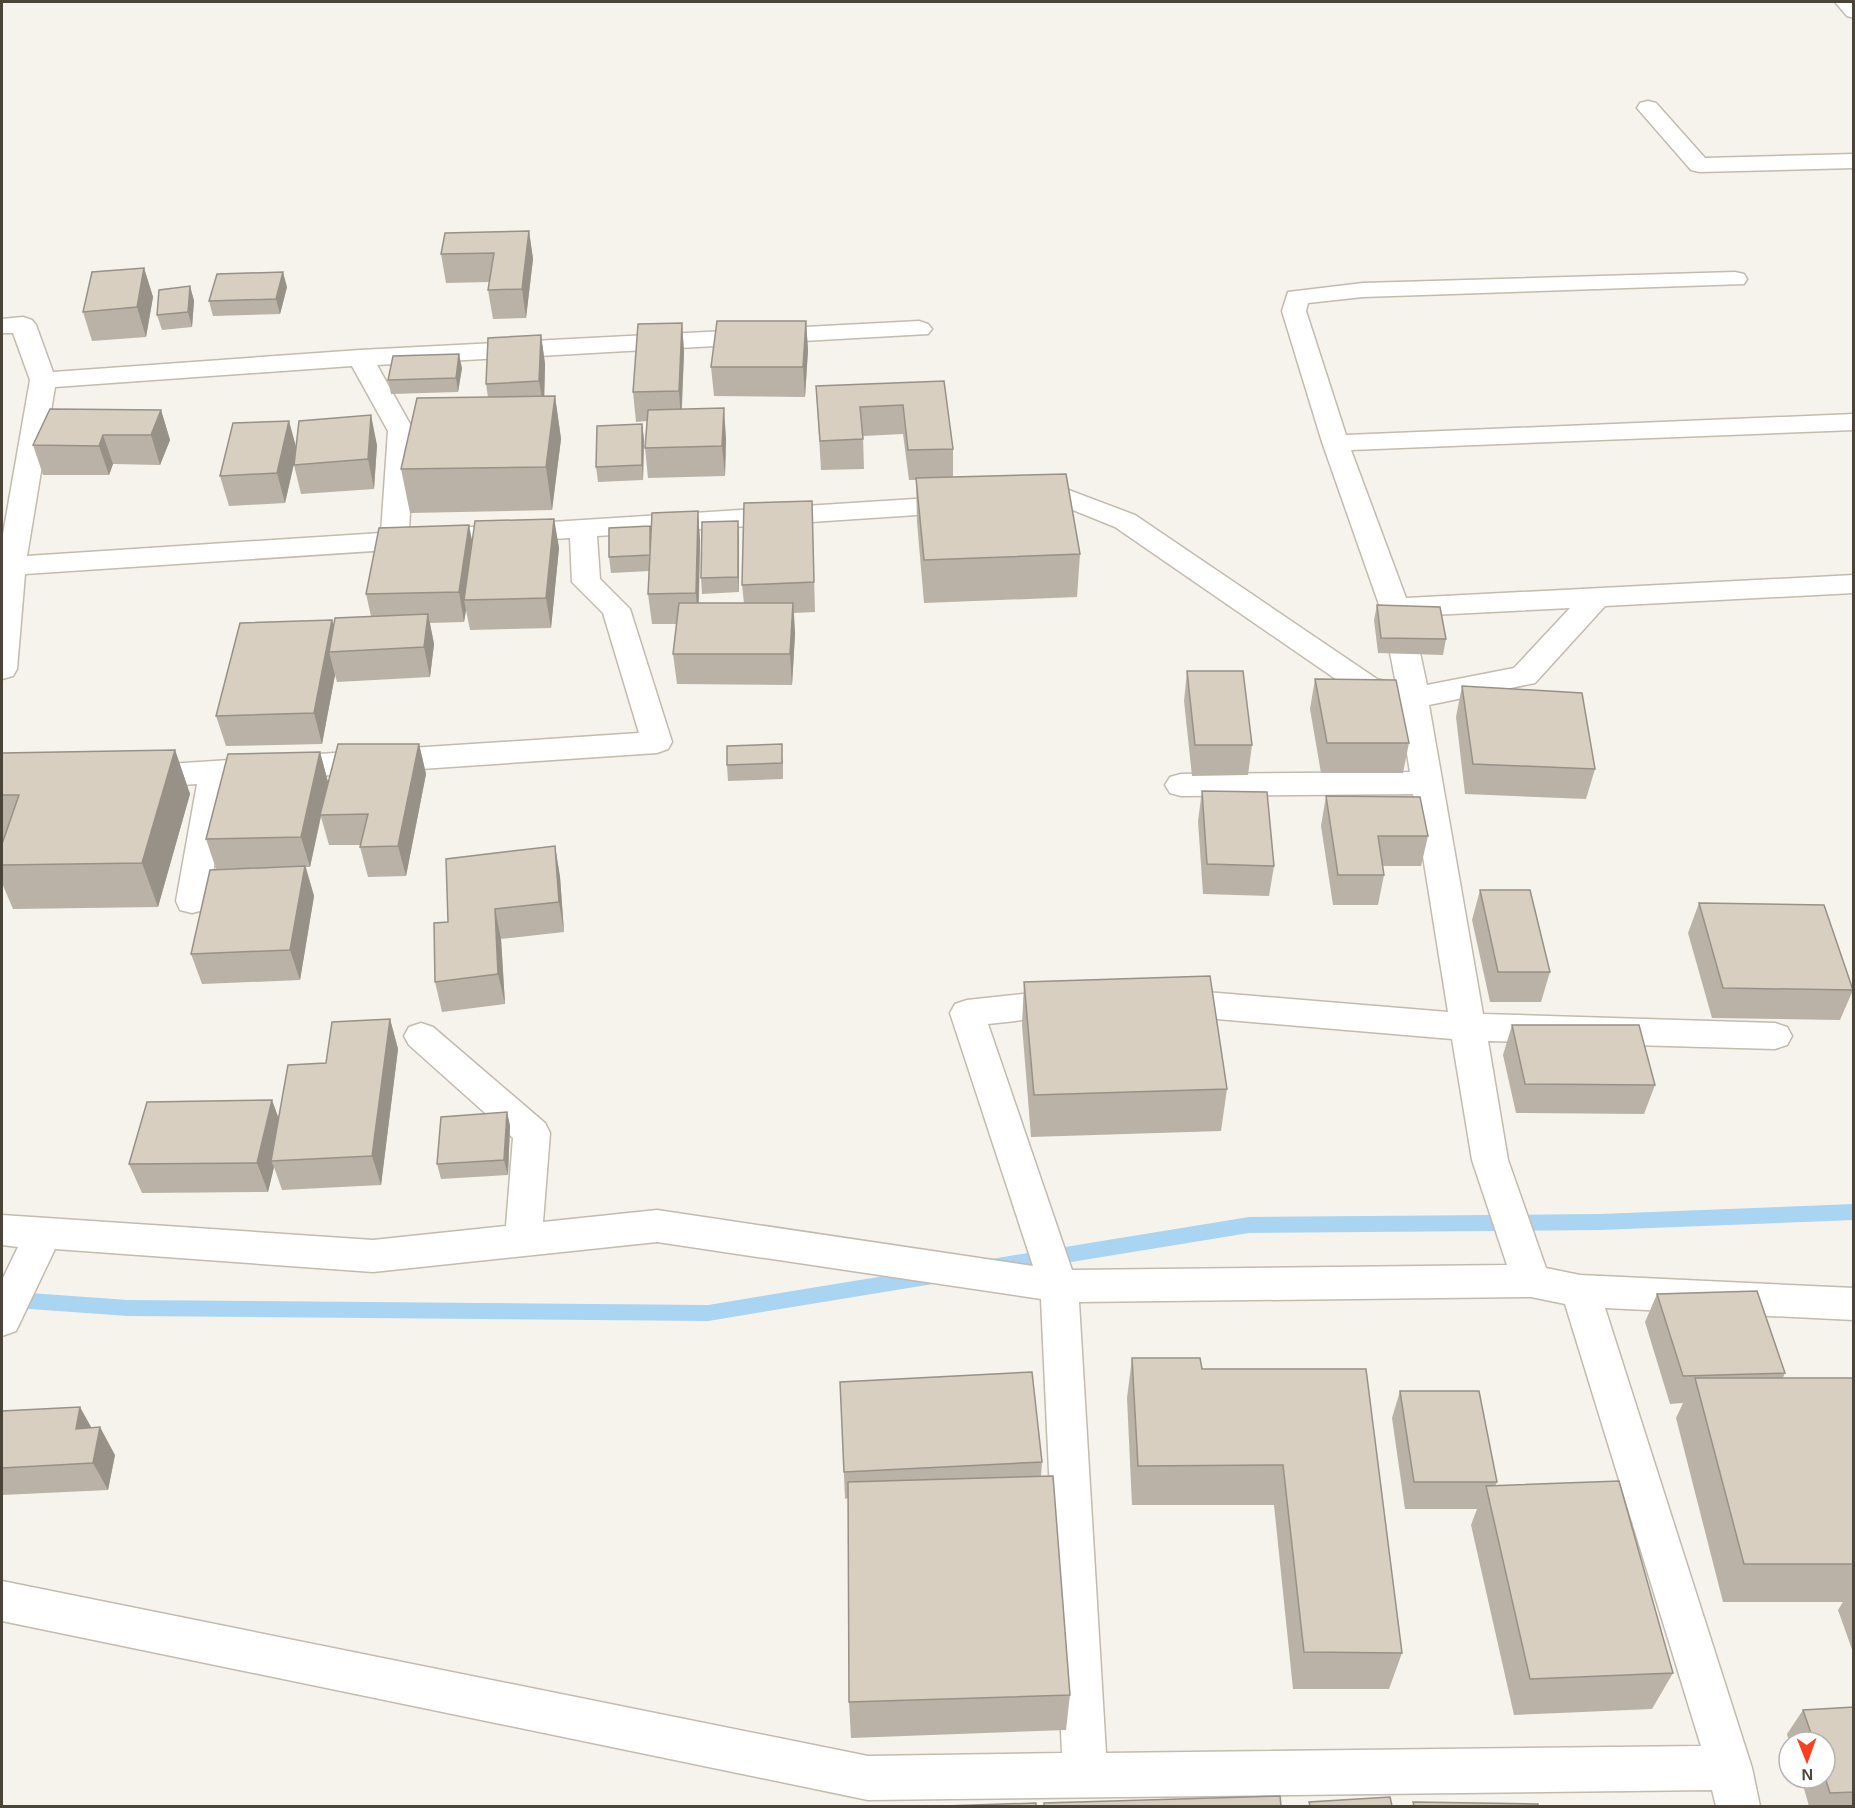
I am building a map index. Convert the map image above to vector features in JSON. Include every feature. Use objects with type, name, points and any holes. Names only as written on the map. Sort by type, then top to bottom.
[{"type":"street","points":[[1845,2],[1854,12]]},
{"type":"street","points":[[1648,108],[1699,165],[1854,161]]},
{"type":"street","points":[[1531,1281],[1490,1160],[1426,783],[1411,671],[1393,608],[1336,444],[1294,311],[1297,297],[1363,290],[1735,279]]},
{"type":"street","points":[[2,326],[23,325],[44,380],[12,566],[2,669]]},
{"type":"street","points":[[44,380],[360,358],[919,329]]},
{"type":"street","points":[[360,358],[401,431],[394,541]]},
{"type":"street","points":[[1336,444],[1854,422]]},
{"type":"street","points":[[1058,494],[1125,521],[1367,686],[1413,698],[1524,676],[1597,597]]},
{"type":"street","points":[[12,566],[969,503]]},
{"type":"street","points":[[108,779],[657,742],[616,609],[586,582],[583,529]]},
{"type":"street","points":[[1393,608],[1854,584]]},
{"type":"street","points":[[192,902],[215,772]]},
{"type":"street","points":[[1181,785],[1426,783]]},
{"type":"street","points":[[1085,1775],[1058,1284],[967,1013],[1102,998]]},
{"type":"street","points":[[1137,999],[1468,1028],[1775,1036]]},
{"type":"street","points":[[421,1036],[532,1133],[523,1240]]},
{"type":"street","points":[[2,1230],[373,1256],[657,1226],[1014,1280],[1058,1284],[1531,1281],[1580,1291],[1854,1304]]},
{"type":"street","points":[[2,1319],[44,1232]]},
{"type":"street","points":[[2,1601],[868,1778],[1085,1775],[1734,1787],[1580,1291]]},
{"type":"building","points":[[529,231],[522,289],[488,290],[494,253],[441,254],[445,233]]},
{"type":"building","points":[[144,268],[137,307],[83,312],[92,272]]},
{"type":"building","points":[[283,272],[276,299],[209,301],[217,274]]},
{"type":"building","points":[[190,286],[188,312],[157,315],[159,290]]},
{"type":"building","points":[[717,321],[806,321],[803,367],[711,367]]},
{"type":"building","points":[[682,323],[679,391],[633,392],[638,324]]},
{"type":"building","points":[[541,335],[539,381],[486,384],[488,338]]},
{"type":"building","points":[[459,354],[456,378],[388,380],[393,356]]},
{"type":"building","points":[[944,381],[953,449],[908,450],[903,405],[860,407],[863,439],[820,441],[816,386]]},
{"type":"building","points":[[555,396],[546,467],[401,469],[417,398]]},
{"type":"building","points":[[724,408],[722,446],[645,448],[648,410]]},
{"type":"building","points":[[50,409],[161,410],[151,435],[103,435],[99,446],[33,445]]},
{"type":"building","points":[[371,415],[368,459],[294,465],[299,421]]},
{"type":"building","points":[[289,421],[277,473],[220,476],[233,423]]},
{"type":"building","points":[[642,424],[642,465],[596,467],[597,426]]},
{"type":"building","points":[[1066,474],[1080,554],[924,560],[916,478]]},
{"type":"building","points":[[812,501],[814,582],[742,585],[744,503]]},
{"type":"building","points":[[698,511],[696,593],[648,594],[652,513]]},
{"type":"building","points":[[554,519],[546,598],[464,600],[475,521]]},
{"type":"building","points":[[738,521],[738,577],[701,578],[702,522]]},
{"type":"building","points":[[469,525],[459,592],[366,594],[379,528]]},
{"type":"building","points":[[650,526],[650,555],[609,557],[609,528]]},
{"type":"building","points":[[679,603],[793,603],[790,654],[673,654]]},
{"type":"building","points":[[1377,605],[1440,607],[1446,639],[1381,638]]},
{"type":"building","points":[[428,614],[424,647],[329,652],[335,618]]},
{"type":"building","points":[[332,620],[314,713],[216,716],[240,623]]},
{"type":"building","points":[[1187,671],[1243,671],[1252,745],[1195,745]]},
{"type":"building","points":[[1315,679],[1396,680],[1409,743],[1327,743]]},
{"type":"building","points":[[1462,686],[1582,693],[1595,769],[1473,764]]},
{"type":"building","points":[[338,744],[419,744],[398,846],[360,847],[368,814],[320,815]]},
{"type":"building","points":[[782,744],[782,763],[727,765],[727,746]]},
{"type":"building","points":[[175,750],[142,863],[2,865],[2,844],[19,795],[2,795],[2,753]]},
{"type":"building","points":[[320,752],[301,837],[206,839],[228,754]]},
{"type":"building","points":[[1202,791],[1267,792],[1274,866],[1207,864]]},
{"type":"building","points":[[1326,796],[1420,797],[1428,836],[1378,836],[1384,875],[1338,875]]},
{"type":"building","points":[[555,846],[559,902],[495,909],[498,974],[435,982],[434,923],[448,922],[446,859]]},
{"type":"building","points":[[305,866],[290,950],[191,954],[210,870]]},
{"type":"building","points":[[1480,890],[1530,890],[1550,972],[1498,972]]},
{"type":"building","points":[[1699,903],[1824,905],[1853,990],[1723,988]]},
{"type":"building","points":[[1210,976],[1227,1089],[1034,1095],[1024,982]]},
{"type":"building","points":[[390,1019],[372,1156],[271,1161],[288,1065],[326,1063],[332,1022]]},
{"type":"building","points":[[1512,1025],[1639,1025],[1655,1085],[1525,1084]]},
{"type":"building","points":[[272,1100],[257,1163],[129,1164],[147,1102]]},
{"type":"building","points":[[507,1112],[504,1160],[437,1164],[441,1117]]},
{"type":"building","points":[[1757,1291],[1785,1373],[1683,1376],[1657,1294]]},
{"type":"building","points":[[1132,1358],[1200,1358],[1202,1369],[1366,1369],[1402,1653],[1304,1652],[1283,1465],[1138,1466]]},
{"type":"building","points":[[1032,1372],[1042,1462],[844,1472],[840,1382]]},
{"type":"building","points":[[1695,1378],[1854,1378],[1854,1564],[1744,1564]]},
{"type":"building","points":[[1400,1391],[1479,1391],[1497,1482],[1414,1482]]},
{"type":"building","points":[[80,1407],[76,1429],[100,1427],[93,1463],[2,1468],[2,1411]]},
{"type":"building","points":[[1053,1476],[1070,1695],[849,1702],[848,1482]]},
{"type":"building","points":[[1619,1481],[1673,1673],[1530,1679],[1486,1486]]},
{"type":"building","points":[[1854,1707],[1854,1792],[1830,1793],[1829,1790],[1837,1790],[1837,1730],[1810,1730],[1803,1710]]},
{"type":"building","points":[[1280,1796],[1281,1806],[1044,1806],[1044,1803]]},
{"type":"building","points":[[1390,1797],[1392,1806],[1310,1806],[1309,1802]]},
{"type":"building","points":[[1413,1802],[1538,1804],[1538,1806],[1414,1806]]},
{"type":"building","points":[[1036,1803],[1036,1806],[944,1806]]},
{"type":"waterway","points":[[991,1267],[1249,1225],[1600,1222],[1854,1212]]},
{"type":"waterway","points":[[2,1299],[128,1308],[708,1313],[933,1276]]}]
